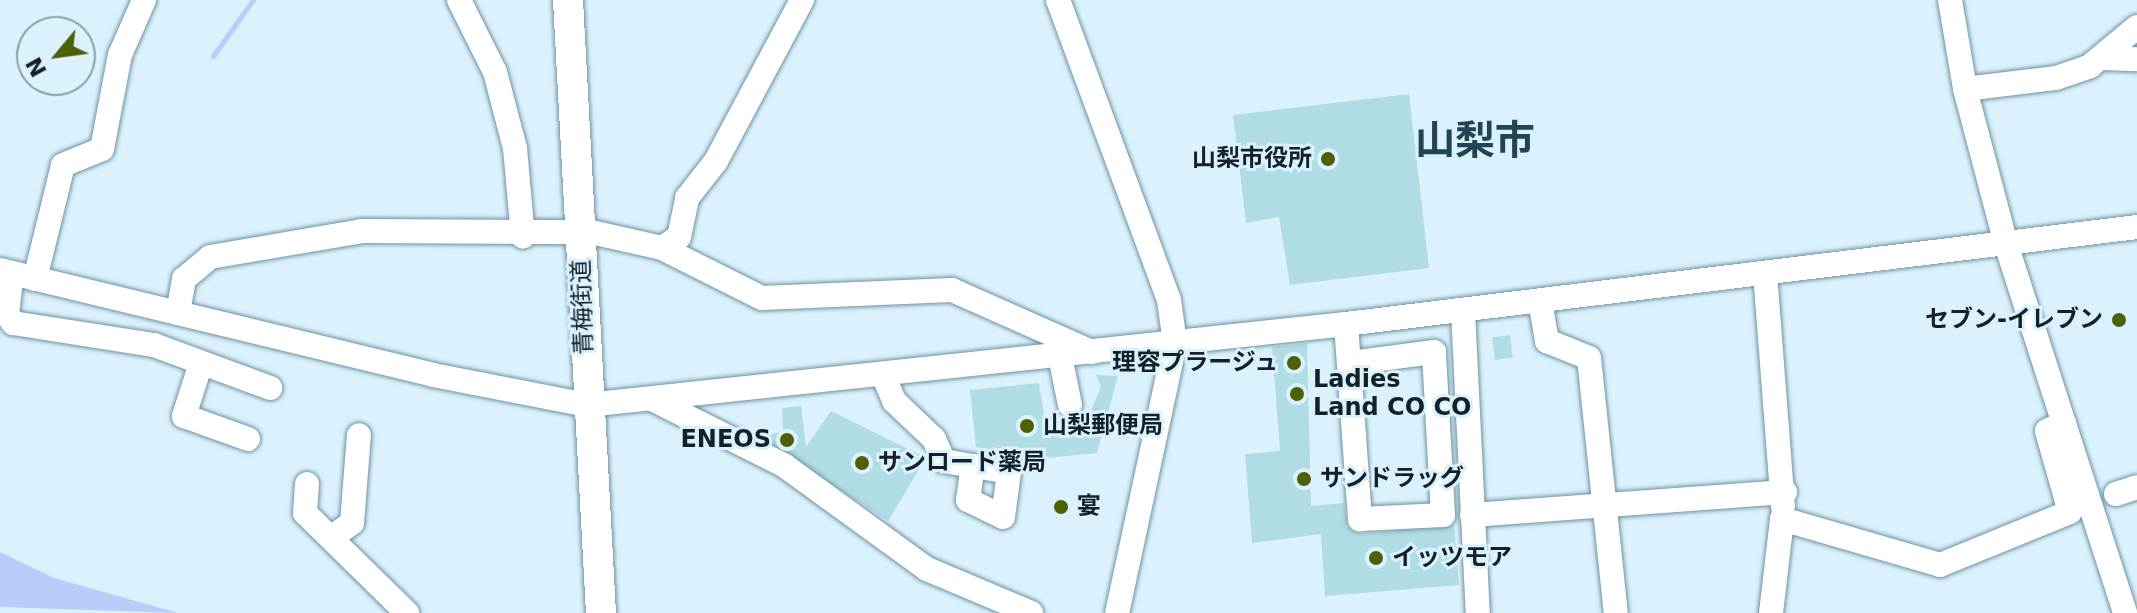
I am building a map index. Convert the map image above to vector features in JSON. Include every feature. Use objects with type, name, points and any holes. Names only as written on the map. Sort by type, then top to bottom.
[{"type":"main road","name":"青梅街道","points":[[568,0],[587,405],[601,613]]},
{"type":"street","points":[[144,0],[120,55],[102,149],[63,165],[16,274],[7,314],[13,323],[154,345],[270,388]]},
{"type":"street","points":[[459,0],[495,72],[515,148],[523,237]]},
{"type":"street","points":[[662,248],[679,237],[687,198],[716,161],[802,0]]},
{"type":"street","points":[[1058,0],[1169,300],[1175,343],[1117,613]]},
{"type":"street","points":[[1950,0],[1965,89],[2006,244],[2127,607]]},
{"type":"street","points":[[1965,89],[2037,84],[2102,58],[2137,27]]},
{"type":"street","points":[[2102,58],[2137,59]]},
{"type":"street","points":[[16,274],[587,405],[884,377],[1463,311],[2137,227]]},
{"type":"street","points":[[178,313],[184,279],[210,257],[362,231],[465,228],[523,237],[580,232],[662,248],[762,298],[952,290],[1092,352]]},
{"type":"street","points":[[1765,273],[1785,492],[1771,613]]},
{"type":"street","points":[[1540,301],[1547,341],[1589,358],[1616,613]]},
{"type":"street","points":[[1463,311],[1478,613]]},
{"type":"street","points":[[1346,324],[1360,519],[1443,515],[1434,352],[1350,363]]},
{"type":"street","points":[[1060,356],[1070,405]]},
{"type":"street","points":[[201,363],[184,416],[248,439]]},
{"type":"street","points":[[884,377],[894,401],[934,439],[944,461],[973,466]]},
{"type":"street","points":[[652,399],[785,466],[927,569],[1031,613]]},
{"type":"street","points":[[1782,519],[1940,565],[2070,512],[2047,431],[2064,423]]},
{"type":"street","points":[[331,538],[352,523],[359,435]]},
{"type":"street","points":[[307,484],[305,513],[407,613]]},
{"type":"street","points":[[1472,515],[1785,492]]},
{"type":"water","points":[[0,552],[54,578],[178,613],[0,607]]},
{"type":"building","name":"山梨市役所","points":[[1409,94],[1429,268],[1290,285],[1279,217],[1246,223],[1233,115]]},
{"type":"building","points":[[1510,335],[1513,358],[1495,360],[1492,337]]},
{"type":"building","points":[[1307,343],[1311,506],[1344,503],[1347,527],[1360,534],[1454,525],[1459,585],[1325,596],[1321,534],[1252,543],[1245,454],[1280,451],[1272,347]]},
{"type":"building","name":"山梨郵便局","points":[[1096,375],[1118,376],[1097,453],[1046,458],[1046,465],[976,447],[970,390],[1039,383],[1045,420],[1088,418],[1101,387]]},
{"type":"building","name":"サンロード薬局","points":[[801,406],[806,447],[831,411],[926,458],[888,521],[760,437],[783,431],[782,408]]},
{"type":"waterway","points":[[213,56],[253,0]]},
{"type":"place","name":"山梨市役所","points":[[1328,159]]},
{"type":"place","name":"セブン-イレブン","points":[[2119,320]]},
{"type":"place","name":"理容プラージュ","points":[[1294,363]]},
{"type":"place","name":"Ladies Land CO CO","points":[[1297,394]]},
{"type":"place","name":"山梨郵便局","points":[[1027,426]]},
{"type":"place","name":"ENEOS","points":[[787,440]]},
{"type":"place","name":"サンロード薬局","points":[[862,463]]},
{"type":"place","name":"サンドラッグ","points":[[1304,479]]},
{"type":"place","name":"宴","points":[[1061,507]]},
{"type":"place","name":"イッツモア","points":[[1376,558]]},
{"type":"district","name":"山梨市","points":[[1475,140]]}]
